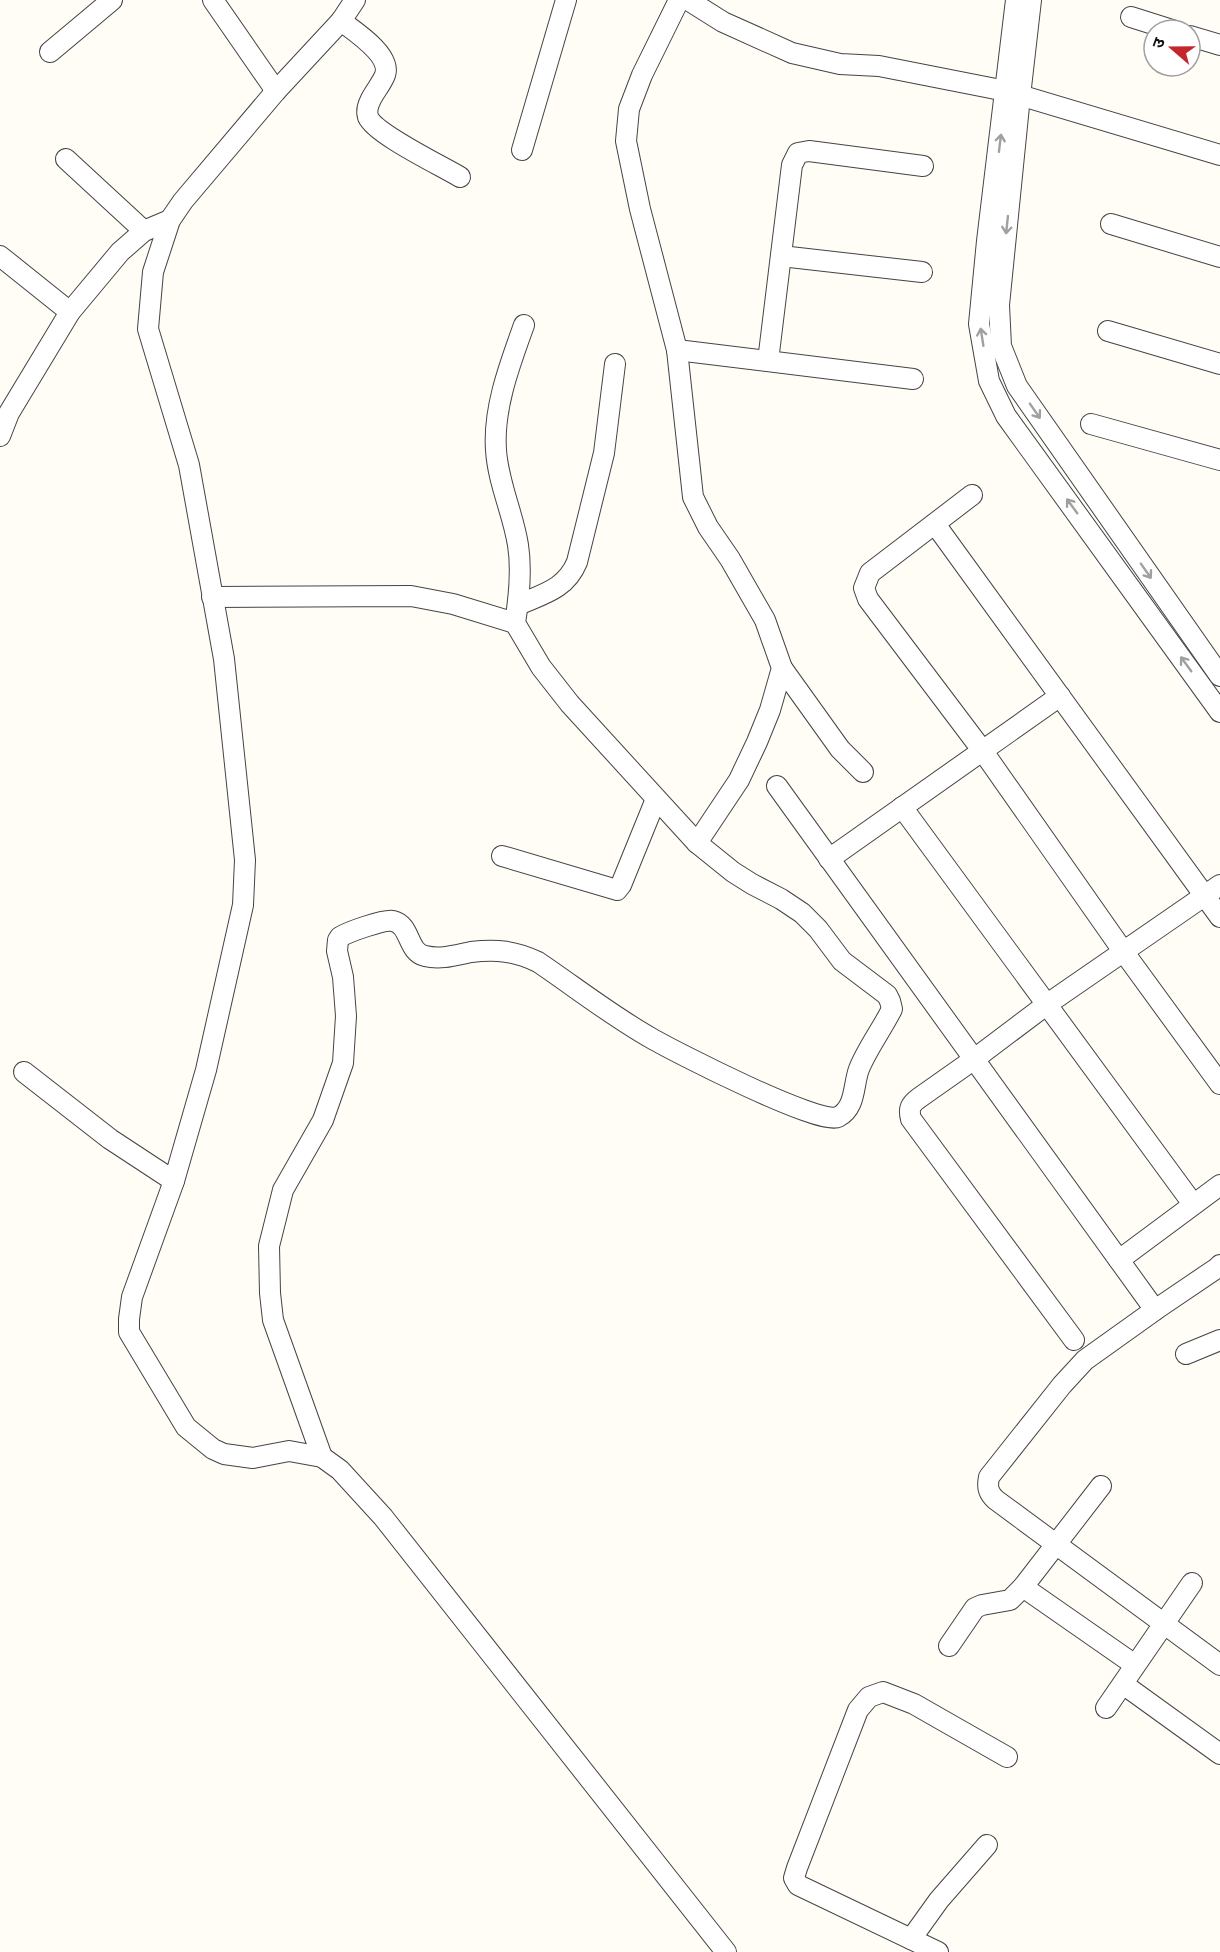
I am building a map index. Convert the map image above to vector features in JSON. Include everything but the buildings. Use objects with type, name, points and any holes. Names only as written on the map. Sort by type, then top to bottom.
[{"type":"street","points":[[50,52],[112,0]]},
{"type":"street","points":[[213,0],[276,92]]},
{"type":"street","points":[[355,0],[341,21],[276,92],[183,201],[170,220],[153,272],[148,328],[189,465],[224,659],[245,860],[243,905],[207,1070],[174,1181],[132,1297],[129,1332],[186,1427],[213,1449],[224,1454],[253,1458],[289,1451],[322,1457],[340,1470],[383,1517],[726,1952]]},
{"type":"street","points":[[522,150],[566,0]]},
{"type":"street","points":[[679,0],[642,75],[629,109],[627,141],[640,209],[677,350],[693,497],[708,527],[765,620],[782,668],[840,749],[863,772]]},
{"type":"street","points":[[688,0],[723,22],[792,53],[840,63],[879,66],[1013,93],[1220,155]]},
{"type":"street","points":[[1017,0],[999,305],[1001,346],[1017,386],[1220,676]]},
{"type":"street","points":[[1031,0],[987,242],[979,324],[989,381],[1006,416],[1220,712]]},
{"type":"street","points":[[1131,17],[1142,20]]},
{"type":"street","points":[[341,21],[370,42],[386,66],[385,74],[367,108],[369,118],[376,127],[392,138],[460,177]]},
{"type":"street","points":[[1202,40],[1220,45]]},
{"type":"street","points":[[768,361],[792,165],[798,153],[808,151],[923,166]]},
{"type":"street","points":[[66,159],[144,231]]},
{"type":"street","points":[[0,436],[9,413],[70,312],[120,252],[144,231],[170,220]]},
{"type":"street","points":[[1111,224],[1220,257]]},
{"type":"street","points":[[0,256],[70,312]]},
{"type":"street","points":[[782,256],[922,272]]},
{"type":"street","points":[[322,1457],[273,1320],[269,1246],[283,1190],[323,1120],[344,1063],[346,1016],[343,977],[337,944],[344,934],[386,921],[394,921],[404,928],[416,952],[423,956],[443,957],[473,952],[508,951],[521,954],[538,962],[650,1038],[792,1106],[829,1119],[836,1119],[851,1104],[859,1068],[892,1010],[887,995],[842,961],[818,929],[802,914],[781,899],[733,872],[697,843],[570,704],[541,667],[517,614],[520,570],[518,545],[500,477],[496,449],[499,406],[524,325]]},
{"type":"street","points":[[1108,332],[1220,364]]},
{"type":"street","points":[[677,350],[913,379]]},
{"type":"street","points":[[212,597],[411,596],[517,614],[561,585],[572,574],[577,562],[604,453],[615,364]]},
{"type":"street","points":[[1091,423],[1220,460]]},
{"type":"street","points":[[972,495],[870,573],[864,588],[868,599],[981,750],[1220,1084]]},
{"type":"street","points":[[935,524],[1059,696],[1212,891],[1220,917]]},
{"type":"street","points":[[697,843],[744,770],[770,710],[782,668]]},
{"type":"street","points":[[829,859],[1059,696]]},
{"type":"street","points":[[777,786],[1155,1310]]},
{"type":"street","points":[[502,856],[617,890],[656,799]]},
{"type":"street","points":[[902,807],[1193,1204]]},
{"type":"street","points":[[1074,1340],[911,1119],[909,1111],[911,1104],[1046,1005],[1212,891]]},
{"type":"street","points":[[24,1072],[110,1139],[174,1181]]},
{"type":"street","points":[[1119,1260],[1220,1185]]},
{"type":"street","points":[[1220,1265],[1085,1360],[989,1477],[988,1490],[992,1496],[1055,1544],[1220,1665]]},
{"type":"street","points":[[1186,1354],[1220,1340]]},
{"type":"street","points":[[949,1646],[975,1608],[1010,1600],[1023,1587],[1101,1486]]},
{"type":"street","points":[[1106,1708],[1192,1583]]},
{"type":"street","points":[[1023,1587],[1135,1665]]},
{"type":"street","points":[[1123,1684],[1220,1754]]},
{"type":"street","points":[[938,1952],[807,1890],[798,1885],[794,1878],[858,1710],[869,1697],[883,1692],[914,1704],[1007,1757]]},
{"type":"street","points":[[911,1939],[939,1900],[987,1845]]}]
